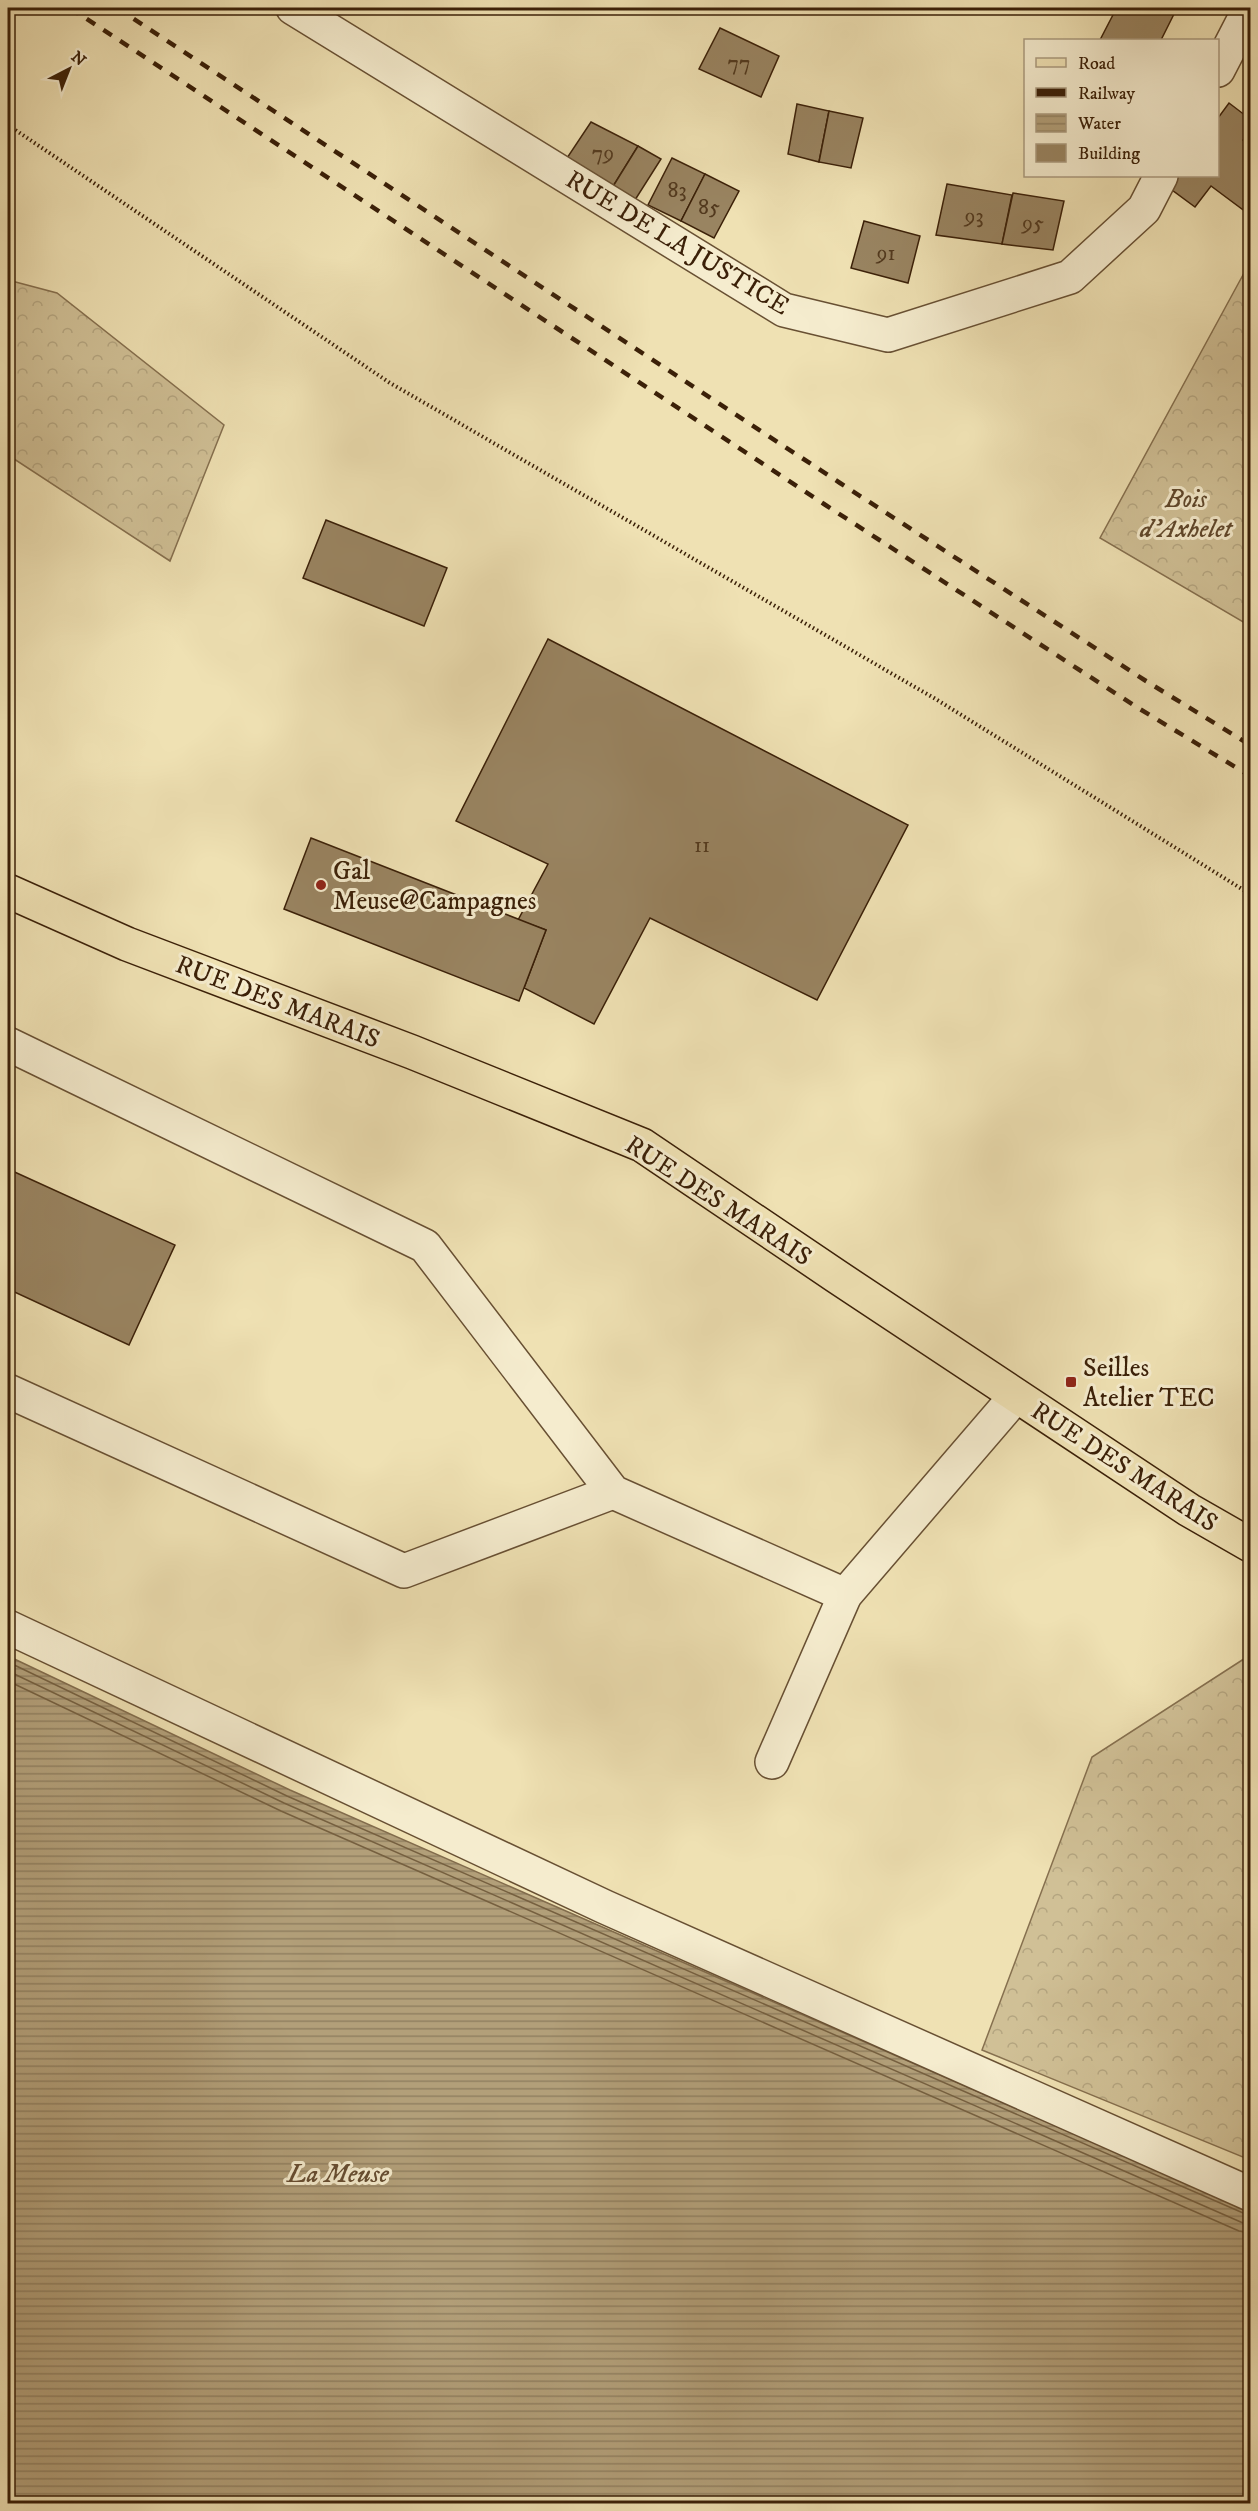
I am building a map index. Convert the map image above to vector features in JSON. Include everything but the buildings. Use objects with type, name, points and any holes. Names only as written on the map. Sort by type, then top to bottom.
[{"type":"main road","name":"RUE DES MARAIS","points":[[8,891],[127,944],[412,1052],[642,1145],[1189,1510],[1251,1545]]},
{"type":"street","name":"RUE DE LA JUSTICE","points":[[293,8],[783,310],[888,335],[1070,277],[1144,209],[1160,177]]},
{"type":"street","points":[[1219,67],[1250,8]]},
{"type":"street","points":[[8,1044],[425,1246],[613,1492],[845,1595]]},
{"type":"street","points":[[8,1391],[404,1571],[613,1492]]},
{"type":"street","points":[[772,1762],[845,1595],[1016,1396]]},
{"type":"street","points":[[8,1628],[616,1912],[1251,2194]]},
{"type":"path","points":[[8,125],[390,383],[934,698],[1251,894]]},
{"type":"green space","name":"Bois d'Axhelet","points":[[1250,262],[1250,626],[1100,538]]},
{"type":"green space","points":[[8,280],[57,293],[224,425],[170,561],[8,455]]},
{"type":"green space","points":[[1250,1655],[1250,2160],[982,2050],[1092,1757]]},
{"type":"water","name":"La Meuse","points":[[8,1656],[290,1790],[1250,2211],[1250,2503],[8,2503]]},
{"type":"railway","points":[[70,8],[824,504],[1135,706],[1250,776]]},
{"type":"railway","points":[[117,8],[840,483],[1146,681],[1250,745]]},
{"type":"place","name":"Gal Meuse@Campagnes","points":[[321,885]]},
{"type":"place","name":"Seilles Atelier TEC","points":[[1071,1382]]}]
